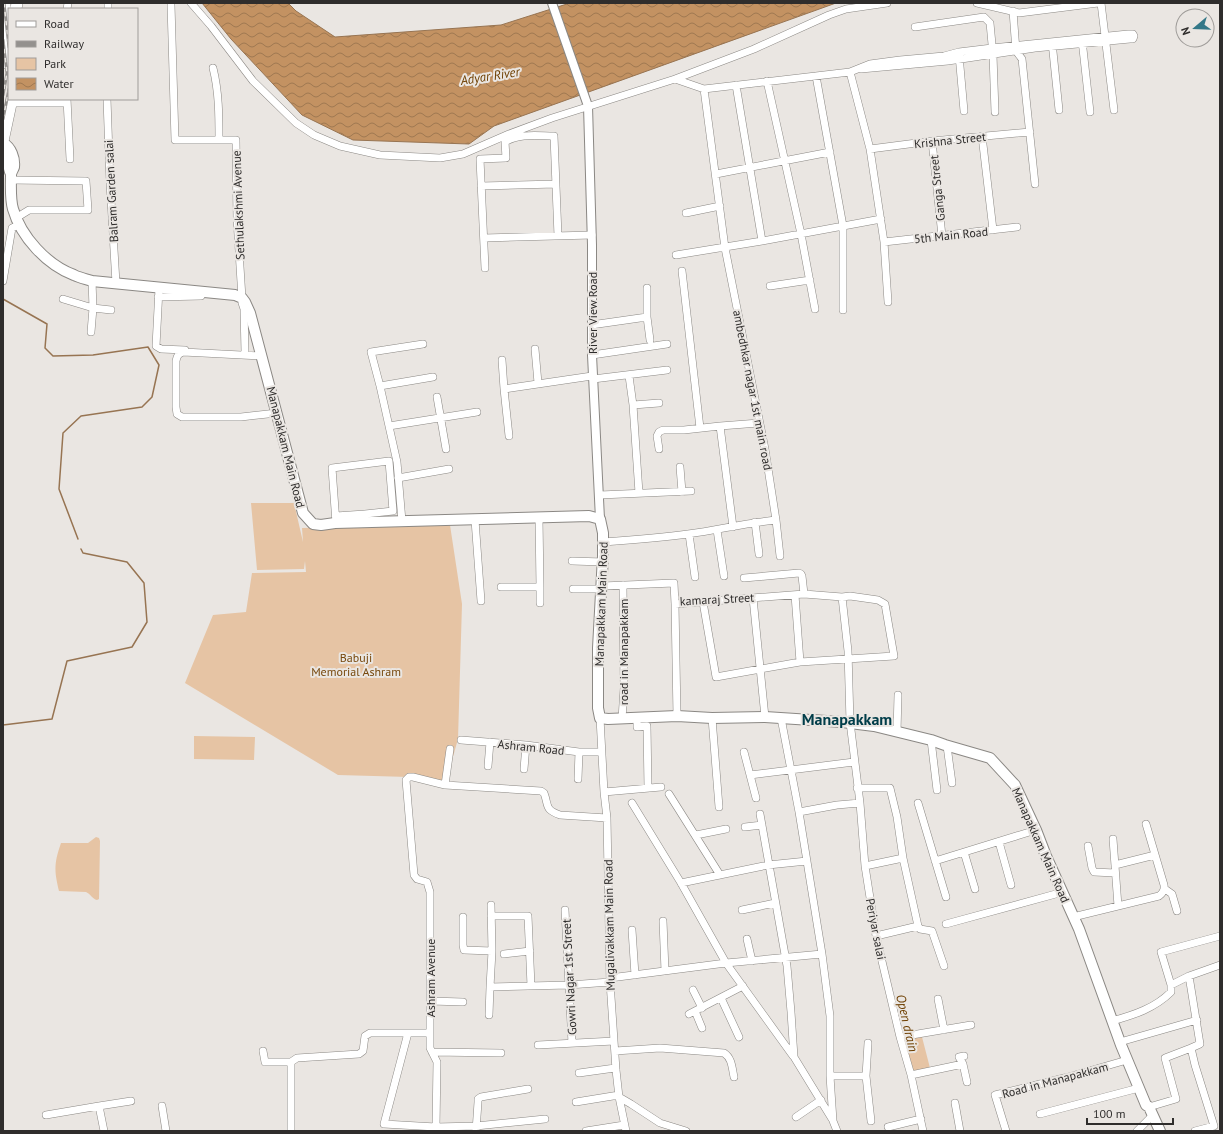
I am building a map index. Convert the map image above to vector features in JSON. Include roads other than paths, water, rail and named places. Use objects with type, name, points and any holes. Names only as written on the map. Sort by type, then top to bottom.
[{"type":"main road","points":[[3,64],[5,43],[5,3]]},
{"type":"main road","points":[[11,177],[14,167],[12,154],[9,147],[3,142],[12,101]]},
{"type":"main road","points":[[3,154],[11,177],[13,208],[17,221],[42,254],[57,266],[73,275],[92,281],[116,283],[159,293],[234,295],[242,298]]},
{"type":"main road","name":"Manapakkam Main Road","points":[[242,298],[250,313],[303,513],[307,520],[313,524],[321,525],[336,520],[365,518],[402,521],[588,516],[600,519],[603,542],[598,648],[598,708],[600,718],[622,719],[677,716],[712,718],[765,717],[850,722],[931,740],[990,758],[1015,786],[1036,830],[1073,916],[1127,1060],[1146,1105],[1160,1131]]},
{"type":"street","points":[[191,3],[211,26],[253,81],[296,123],[314,135],[352,150],[380,155],[440,158],[463,154],[509,134],[588,106],[675,79],[754,49],[829,15],[846,9],[887,3]]},
{"type":"street","points":[[977,3],[1019,13],[1098,3]]},
{"type":"street","points":[[1101,3],[1114,110]]},
{"type":"street","name":"Sethulakshmi Avenue","points":[[170,5],[175,140],[236,140],[237,219],[242,298]]},
{"type":"street","name":"River View Road","points":[[553,5],[588,106],[592,235],[592,377],[600,495],[600,519]]},
{"type":"street","points":[[1013,11],[1016,48],[1022,59],[1035,184]]},
{"type":"street","points":[[914,27],[984,18],[990,23],[995,112]]},
{"type":"street","points":[[675,79],[704,89],[850,72],[870,64],[913,61],[944,56],[959,56],[1016,48],[1105,39]]},
{"type":"street","points":[[1082,41],[1090,112]]},
{"type":"street","points":[[1052,44],[1059,110]]},
{"type":"street","points":[[959,56],[964,111]]},
{"type":"street","points":[[213,68],[218,101],[219,140]]},
{"type":"street","points":[[850,72],[870,148],[884,242],[888,302]]},
{"type":"street","points":[[816,76],[843,226],[843,310]]},
{"type":"street","points":[[767,81],[801,234],[815,309]]},
{"type":"street","points":[[736,85],[762,241]]},
{"type":"street","name":"ambedhkar nagar 1st main road","points":[[704,89],[725,248],[759,423],[776,520],[780,556]]},
{"type":"street","name":"Balram Garden salai","points":[[107,100],[116,283]]},
{"type":"street","points":[[12,101],[67,101],[70,159]]},
{"type":"street","name":"Krishna Street","points":[[870,148],[1030,132]]},
{"type":"street","points":[[485,268],[480,159],[506,158],[505,142],[517,136],[554,136],[558,236]]},
{"type":"street","points":[[982,136],[993,230]]},
{"type":"street","name":"Ganga Street","points":[[932,141],[942,236]]},
{"type":"street","points":[[716,174],[830,152]]},
{"type":"street","points":[[3,281],[12,228],[29,210],[88,210],[86,181],[11,177]]},
{"type":"street","points":[[481,186],[556,184]]},
{"type":"street","points":[[686,213],[720,206]]},
{"type":"street","points":[[676,255],[725,248],[881,218]]},
{"type":"street","name":"5th Main Road","points":[[884,242],[1018,227]]},
{"type":"street","points":[[484,238],[592,235]]},
{"type":"street","points":[[682,271],[700,428]]},
{"type":"street","points":[[770,286],[810,280]]},
{"type":"street","points":[[91,332],[93,308],[92,281]]},
{"type":"street","points":[[647,288],[647,317],[650,340]]},
{"type":"street","points":[[245,352],[244,309],[239,299],[159,293],[155,342],[158,349],[245,352],[261,355]]},
{"type":"street","points":[[63,299],[93,308],[111,310]]},
{"type":"street","points":[[591,325],[647,317]]},
{"type":"street","points":[[402,521],[396,462],[380,386],[371,352],[423,344]]},
{"type":"street","points":[[592,355],[667,344]]},
{"type":"street","points":[[535,349],[538,383]]},
{"type":"street","points":[[261,355],[183,352],[179,354],[176,361],[177,414],[182,417],[241,417],[277,413]]},
{"type":"street","points":[[502,360],[509,436]]},
{"type":"street","points":[[504,389],[538,383],[592,377],[629,376],[667,370]]},
{"type":"street","points":[[629,376],[639,493]]},
{"type":"street","points":[[380,386],[433,377]]},
{"type":"street","points":[[438,397],[446,449]]},
{"type":"street","points":[[632,405],[659,403]]},
{"type":"street","points":[[389,426],[477,412]]},
{"type":"street","points":[[659,449],[658,436],[659,432],[662,430],[759,423]]},
{"type":"street","points":[[720,426],[733,526]]},
{"type":"street","points":[[336,520],[332,468],[389,461],[393,511],[365,518]]},
{"type":"street","points":[[680,467],[682,492]]},
{"type":"street","points":[[398,478],[449,469]]},
{"type":"street","points":[[600,495],[691,491]]},
{"type":"street","points":[[539,518],[540,603]]},
{"type":"street","points":[[475,520],[481,601]]},
{"type":"street","points":[[603,542],[688,534],[755,522],[776,520]]},
{"type":"street","points":[[755,522],[759,554]]},
{"type":"street","points":[[717,530],[724,576]]},
{"type":"street","points":[[688,534],[695,576]]},
{"type":"street","points":[[572,561],[603,562]]},
{"type":"street","points":[[744,578],[799,573],[802,576],[804,594]]},
{"type":"street","name":"kamaraj Street","points":[[573,589],[674,583],[676,604],[804,594],[842,597],[850,596],[878,600],[885,604],[894,656],[848,659]]},
{"type":"street","name":"road in Manapakkam","points":[[622,719],[624,688],[623,585]]},
{"type":"street","points":[[501,587],[540,587]]},
{"type":"street","points":[[795,595],[800,662]]},
{"type":"street","name":"Periyar salai","points":[[842,597],[848,659],[850,722],[860,803],[865,866],[876,936],[900,1037],[911,1074],[923,1131]]},
{"type":"street","points":[[753,598],[759,670],[765,717]]},
{"type":"street","points":[[703,602],[716,677],[800,662],[848,659]]},
{"type":"street","points":[[676,604],[677,716]]},
{"type":"street","points":[[896,732],[898,695]]},
{"type":"street","name":"Mugalivakkam Main Road","points":[[600,718],[601,752],[607,818],[610,980],[616,1068],[625,1128]]},
{"type":"street","points":[[637,718],[637,727],[647,726],[648,788]]},
{"type":"street","points":[[712,718],[719,807]]},
{"type":"street","points":[[781,718],[799,812],[822,954],[830,1016],[830,1076],[833,1121]]},
{"type":"street","name":"Ashram Road","points":[[462,740],[526,745],[579,752],[601,752]]},
{"type":"street","points":[[931,740],[937,790]]},
{"type":"street","points":[[488,766],[490,742]]},
{"type":"street","points":[[524,769],[526,745]]},
{"type":"street","points":[[947,746],[952,783]]},
{"type":"street","points":[[450,749],[445,785],[541,791],[544,793],[547,806],[553,813],[560,816],[607,818]]},
{"type":"street","points":[[578,779],[579,752]]},
{"type":"street","points":[[744,752],[756,798]]},
{"type":"street","points":[[750,776],[854,762]]},
{"type":"street","name":"Ashram Avenue","points":[[263,1051],[265,1062],[291,1062],[297,1058],[359,1054],[363,1050],[365,1036],[370,1033],[430,1033],[430,892],[427,882],[417,879],[414,875],[406,795],[406,780],[409,777],[413,777],[445,785]]},
{"type":"street","points":[[604,792],[661,787]]},
{"type":"street","points":[[857,788],[890,788],[918,926],[920,929],[932,931],[944,966]]},
{"type":"street","points":[[669,794],[720,875]]},
{"type":"street","points":[[632,803],[681,883],[726,964],[794,1057],[838,1131]]},
{"type":"street","points":[[799,812],[837,805],[860,803]]},
{"type":"street","points":[[918,803],[946,897]]},
{"type":"street","points":[[760,814],[785,957],[790,994],[794,1057]]},
{"type":"street","points":[[1146,824],[1165,889],[1172,894],[1178,911]]},
{"type":"street","points":[[746,828],[762,825]]},
{"type":"street","points":[[696,835],[726,829]]},
{"type":"street","points":[[935,861],[1036,830]]},
{"type":"street","points":[[1113,839],[1118,906]]},
{"type":"street","points":[[999,842],[1011,885]]},
{"type":"street","points":[[1088,846],[1094,872],[1115,869],[1155,855]]},
{"type":"street","points":[[964,852],[975,889]]},
{"type":"street","points":[[865,866],[904,858]]},
{"type":"street","points":[[681,883],[768,866],[807,861]]},
{"type":"street","points":[[1073,916],[1159,896],[1165,889]]},
{"type":"street","points":[[946,924],[1063,892]]},
{"type":"street","points":[[742,910],[775,903]]},
{"type":"street","points":[[489,1015],[492,951],[492,905]]},
{"type":"street","name":"Gowri Nagar 1st Street","points":[[565,910],[572,1043]]},
{"type":"street","points":[[491,916],[528,916],[531,986]]},
{"type":"street","points":[[462,918],[464,950],[492,951]]},
{"type":"street","points":[[663,921],[665,971]]},
{"type":"street","points":[[876,936],[918,926]]},
{"type":"street","points":[[632,930],[635,975]]},
{"type":"street","points":[[1112,1021],[1137,1014],[1156,1004],[1171,992],[1171,985],[1161,952],[1220,936]]},
{"type":"street","points":[[747,940],[752,961]]},
{"type":"street","points":[[504,954],[530,952]]},
{"type":"street","points":[[490,987],[569,985],[665,971],[822,954]]},
{"type":"street","points":[[1171,985],[1220,964]]},
{"type":"street","points":[[1137,1131],[1151,1112],[1176,1099],[1165,1058],[1200,1044],[1189,976]]},
{"type":"street","points":[[695,1011],[743,986]]},
{"type":"street","points":[[693,990],[695,1011],[702,1028]]},
{"type":"street","points":[[721,998],[738,1037]]},
{"type":"street","points":[[938,999],[944,1030]]},
{"type":"street","points":[[431,1001],[463,1002]]},
{"type":"street","points":[[1120,1042],[1197,1020]]},
{"type":"street","points":[[900,1037],[971,1025]]},
{"type":"street","points":[[408,1033],[384,1128],[476,1129],[545,1119]]},
{"type":"street","points":[[430,1033],[430,1044],[437,1062],[436,1129]]},
{"type":"street","points":[[538,1045],[614,1041]]},
{"type":"street","points":[[868,1043],[866,1076],[871,1121]]},
{"type":"street","points":[[615,1051],[660,1048],[724,1053],[729,1058],[734,1077]]},
{"type":"street","points":[[1191,1048],[1195,1065],[1217,1125],[1195,1131]]},
{"type":"street","points":[[432,1052],[502,1053]]},
{"type":"street","points":[[964,1056],[959,1057],[963,1064],[967,1082]]},
{"type":"street","name":"Road in Manapakkam","points":[[1006,1131],[995,1095],[1068,1077],[1127,1060]]},
{"type":"street","points":[[291,1062],[291,1131]]},
{"type":"street","points":[[911,1074],[963,1064]]},
{"type":"street","points":[[579,1073],[616,1068]]},
{"type":"street","points":[[830,1076],[866,1076]]},
{"type":"street","points":[[1040,1114],[1139,1088]]},
{"type":"street","points":[[476,1129],[478,1099],[481,1097],[528,1089]]},
{"type":"street","points":[[576,1102],[619,1096],[660,1123],[686,1131]]},
{"type":"street","points":[[796,1117],[820,1100]]},
{"type":"street","points":[[46,1115],[131,1101]]},
{"type":"street","points":[[955,1103],[960,1131]]},
{"type":"street","points":[[100,1106],[104,1131]]},
{"type":"street","points":[[162,1106],[166,1131]]},
{"type":"street","points":[[888,1127],[921,1120]]},
{"type":"street","points":[[586,1131],[625,1128]]},
{"type":"water","name":"Adyar River","points":[[202,3],[288,3],[296,11],[335,37],[501,25],[570,3],[836,3],[494,126],[469,144],[353,140],[302,115],[231,39]]},
{"type":"waterway","points":[[3,299],[47,324],[45,348],[53,356],[93,355],[148,347],[159,365],[152,397],[142,407],[81,416],[63,433],[59,489],[78,539]]},
{"type":"waterway","points":[[3,725],[52,719],[67,661],[132,647],[147,622],[144,583],[127,562],[83,553],[81,549]]},
{"type":"railway","points":[[4,3],[8,38]]},
{"type":"railway","points":[[3,40],[7,73],[3,95]]},
{"type":"railway","points":[[3,119],[8,94]]},
{"type":"district","name":"Manapakkam","points":[[847,719]]},
{"type":"park label","name":"Babuji Memorial Ashram","points":[[356,664]]},
{"type":"water label","name":"Open drain","points":[[907,1023]]}]
